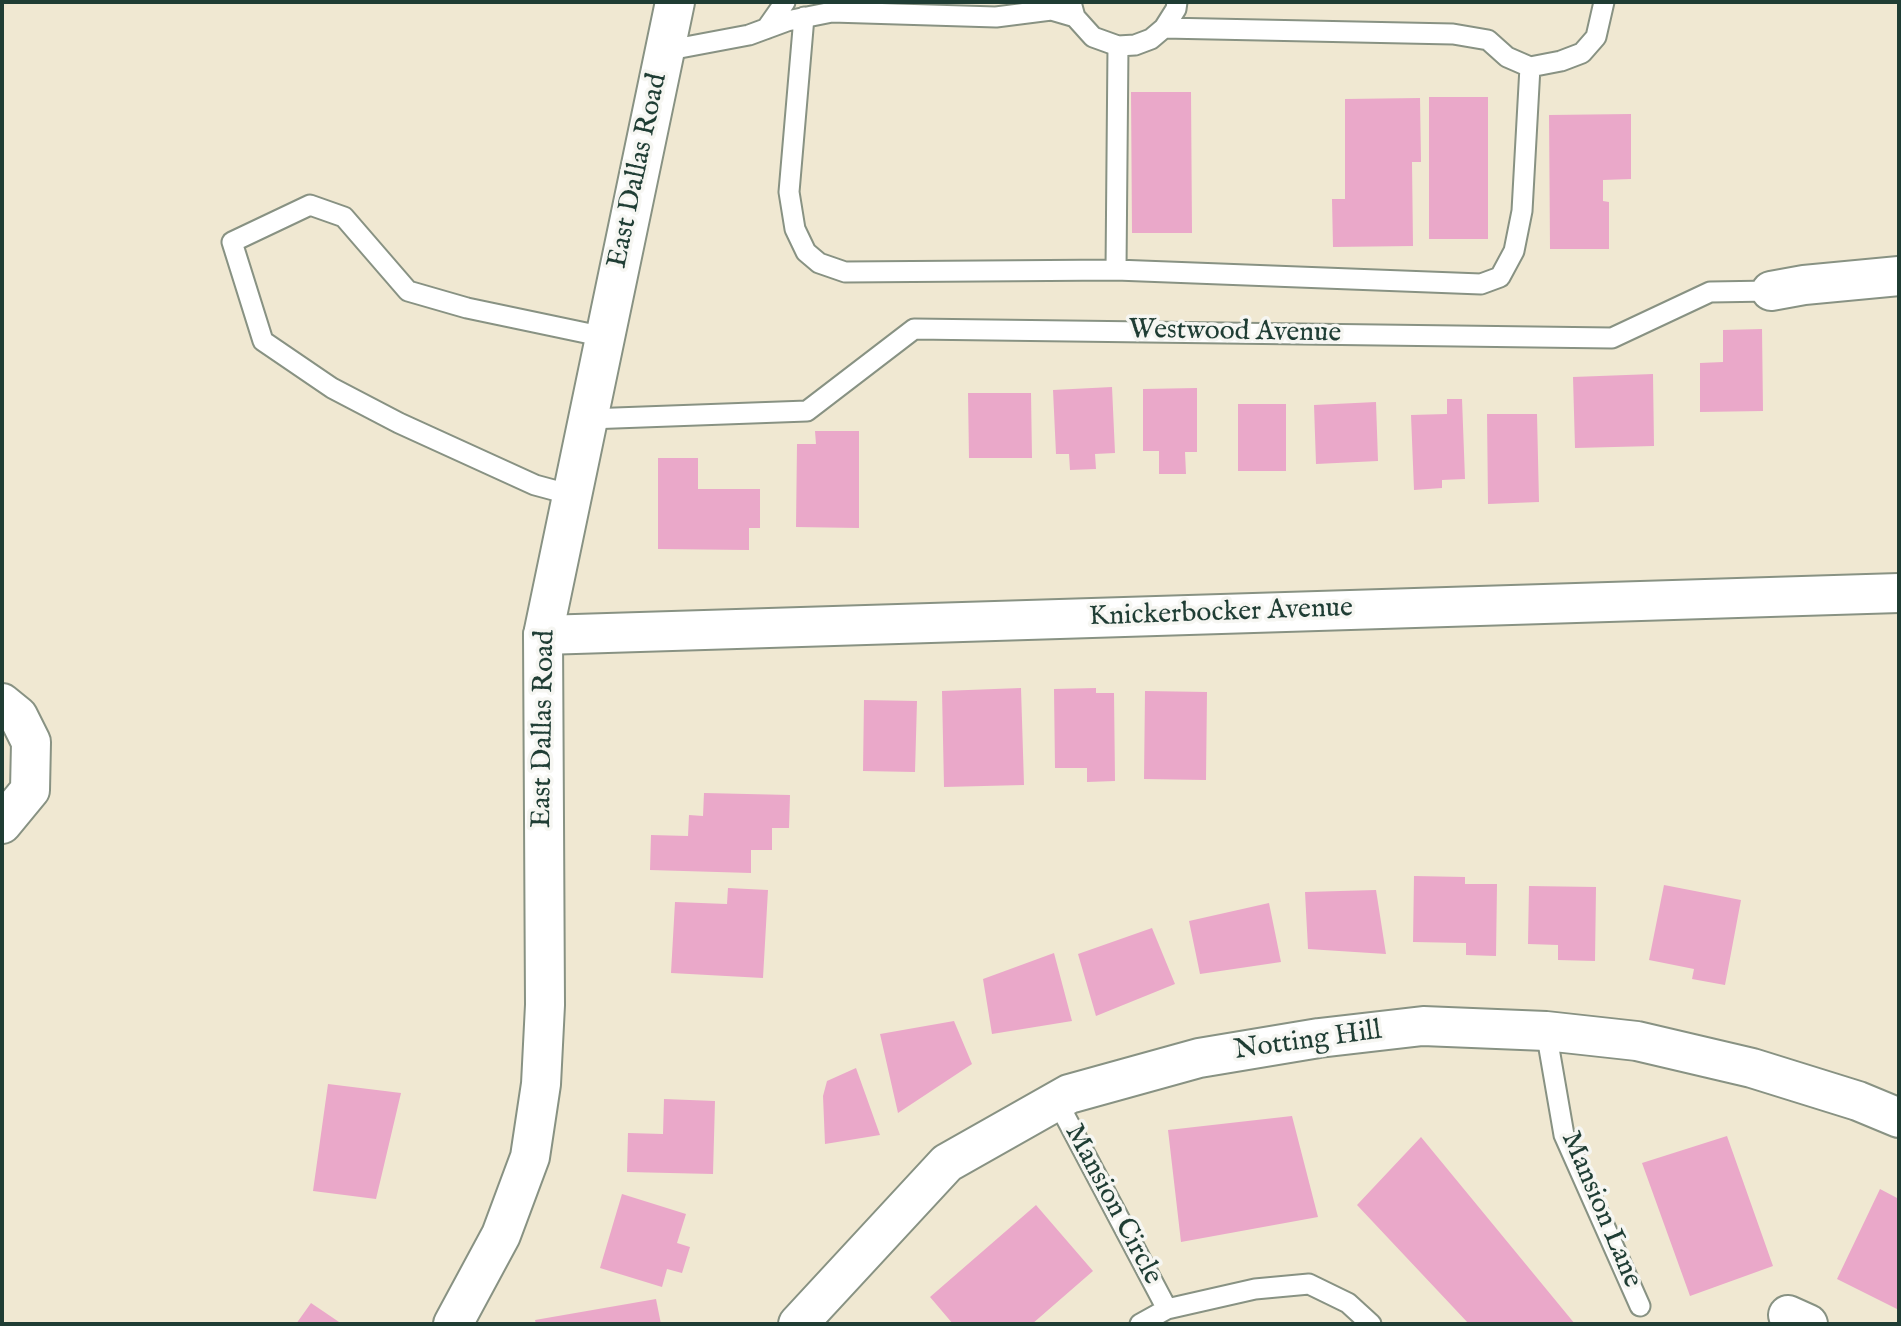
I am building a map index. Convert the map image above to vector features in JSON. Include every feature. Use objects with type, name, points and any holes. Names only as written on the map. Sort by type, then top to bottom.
[{"type":"street","name":"East Dallas Road","points":[[453,1324],[501,1235],[530,1157],[541,1084],[545,1005],[543,635],[675,2]]},
{"type":"street","name":"Westwood Avenue","points":[[1771,291],[1804,285],[1899,276]]},
{"type":"street","name":"Knickerbocker Avenue","points":[[543,635],[1899,593]]},
{"type":"street","points":[[2,703],[18,716],[31,742],[30,790],[2,824]]},
{"type":"street","name":"Notting Hill","points":[[798,1324],[947,1163],[1069,1094],[1199,1058],[1319,1038],[1423,1026],[1546,1031],[1637,1041],[1752,1068],[1858,1101],[1899,1118]]},
{"type":"lane","points":[[766,29],[785,2]]},
{"type":"lane","points":[[664,51],[749,35],[804,17],[832,12],[996,18],[1073,9],[1093,37],[1118,46],[1135,45],[1151,39],[1164,28],[1176,9],[1177,2]]},
{"type":"lane","points":[[1164,28],[1453,34],[1488,40],[1507,57],[1530,67],[1561,61],[1582,52],[1596,37],[1604,2]]},
{"type":"lane","points":[[804,17],[789,191],[795,229],[806,252],[819,263],[845,272],[1116,270],[1481,284],[1500,278],[1514,251],[1522,211],[1530,67]]},
{"type":"lane","points":[[1116,270],[1118,46]]},
{"type":"lane","points":[[572,495],[535,485],[400,423],[332,388],[263,341],[232,242],[310,205],[344,216],[408,291],[467,309],[605,337]]},
{"type":"lane","name":"Westwood Avenue","points":[[588,419],[807,411],[914,329],[1612,338],[1710,292],[1771,291]]},
{"type":"lane","name":"Mansion Lane","points":[[1546,1031],[1564,1135],[1640,1306]]},
{"type":"lane","name":"Mansion Circle","points":[[1057,1101],[1167,1309]]},
{"type":"lane","name":"Mansion Circle","points":[[1140,1324],[1167,1309],[1255,1289],[1309,1284],[1348,1303],[1371,1324]]},
{"type":"building","points":[[1131,92],[1191,92],[1192,233],[1132,233]]},
{"type":"building","points":[[1429,97],[1488,97],[1488,239],[1429,239]]},
{"type":"building","points":[[1420,98],[1421,162],[1412,162],[1413,246],[1333,247],[1332,199],[1345,199],[1345,99]]},
{"type":"building","points":[[1631,114],[1631,179],[1603,180],[1603,201],[1609,202],[1609,249],[1550,249],[1549,115]]},
{"type":"building","points":[[1762,329],[1763,411],[1700,412],[1700,363],[1723,362],[1723,330]]},
{"type":"building","points":[[1653,374],[1654,446],[1575,448],[1573,377]]},
{"type":"building","points":[[1112,387],[1115,453],[1095,454],[1096,469],[1070,470],[1069,454],[1056,454],[1053,390]]},
{"type":"building","points":[[1197,388],[1197,452],[1185,452],[1186,474],[1159,474],[1159,451],[1143,451],[1143,389]]},
{"type":"building","points":[[968,393],[1031,393],[1032,458],[969,458]]},
{"type":"building","points":[[1447,399],[1462,399],[1465,479],[1442,480],[1442,488],[1414,490],[1411,415],[1447,414]]},
{"type":"building","points":[[1376,402],[1378,461],[1316,464],[1314,405]]},
{"type":"building","points":[[1238,404],[1286,404],[1286,471],[1238,471]]},
{"type":"building","points":[[1487,414],[1537,414],[1539,502],[1488,504]]},
{"type":"building","points":[[815,431],[859,431],[859,528],[796,527],[797,444],[816,444]]},
{"type":"building","points":[[658,458],[698,458],[698,489],[760,489],[760,528],[749,528],[749,550],[658,549]]},
{"type":"building","points":[[1021,688],[1024,785],[944,787],[942,691]]},
{"type":"building","points":[[1096,688],[1096,693],[1114,693],[1115,781],[1087,782],[1087,768],[1055,768],[1054,689]]},
{"type":"building","points":[[1145,691],[1207,692],[1206,780],[1144,779]]},
{"type":"building","points":[[864,700],[917,701],[915,772],[863,771]]},
{"type":"building","points":[[704,793],[790,795],[789,828],[772,828],[772,850],[751,850],[751,873],[650,870],[651,835],[688,836],[689,815],[703,816]]},
{"type":"building","points":[[1414,876],[1465,877],[1465,884],[1497,884],[1496,956],[1466,955],[1466,943],[1413,942]]},
{"type":"building","points":[[1664,885],[1741,900],[1725,985],[1692,979],[1694,969],[1649,960]]},
{"type":"building","points":[[1529,886],[1596,887],[1595,961],[1558,960],[1558,945],[1528,944]]},
{"type":"building","points":[[728,888],[768,890],[763,978],[671,973],[675,902],[727,904]]},
{"type":"building","points":[[1376,890],[1386,954],[1308,949],[1305,892]]},
{"type":"building","points":[[1269,903],[1281,962],[1200,974],[1189,921]]},
{"type":"building","points":[[1152,928],[1175,984],[1096,1016],[1078,954]]},
{"type":"building","points":[[1054,953],[1072,1021],[992,1034],[983,979]]},
{"type":"building","points":[[954,1021],[972,1064],[898,1113],[880,1034]]},
{"type":"building","points":[[856,1068],[880,1135],[825,1144],[823,1096],[827,1081]]},
{"type":"building","points":[[328,1084],[401,1093],[376,1199],[313,1191]]},
{"type":"building","points":[[664,1099],[715,1101],[713,1174],[627,1172],[628,1133],[663,1134]]},
{"type":"building","points":[[1292,1116],[1318,1217],[1181,1242],[1168,1130]]},
{"type":"building","points":[[1727,1136],[1773,1266],[1690,1296],[1642,1163]]},
{"type":"building","points":[[1421,1137],[1575,1324],[1469,1324],[1357,1205]]},
{"type":"building","points":[[1880,1189],[1899,1199],[1899,1310],[1837,1279]]},
{"type":"building","points":[[622,1194],[686,1214],[677,1243],[690,1247],[682,1273],[667,1269],[662,1287],[600,1268]]},
{"type":"building","points":[[1036,1205],[1093,1271],[1032,1324],[953,1324],[930,1297]]},
{"type":"building","points":[[656,1299],[661,1324],[536,1324],[535,1320]]},
{"type":"building","points":[[311,1303],[342,1324],[296,1324]]}]
